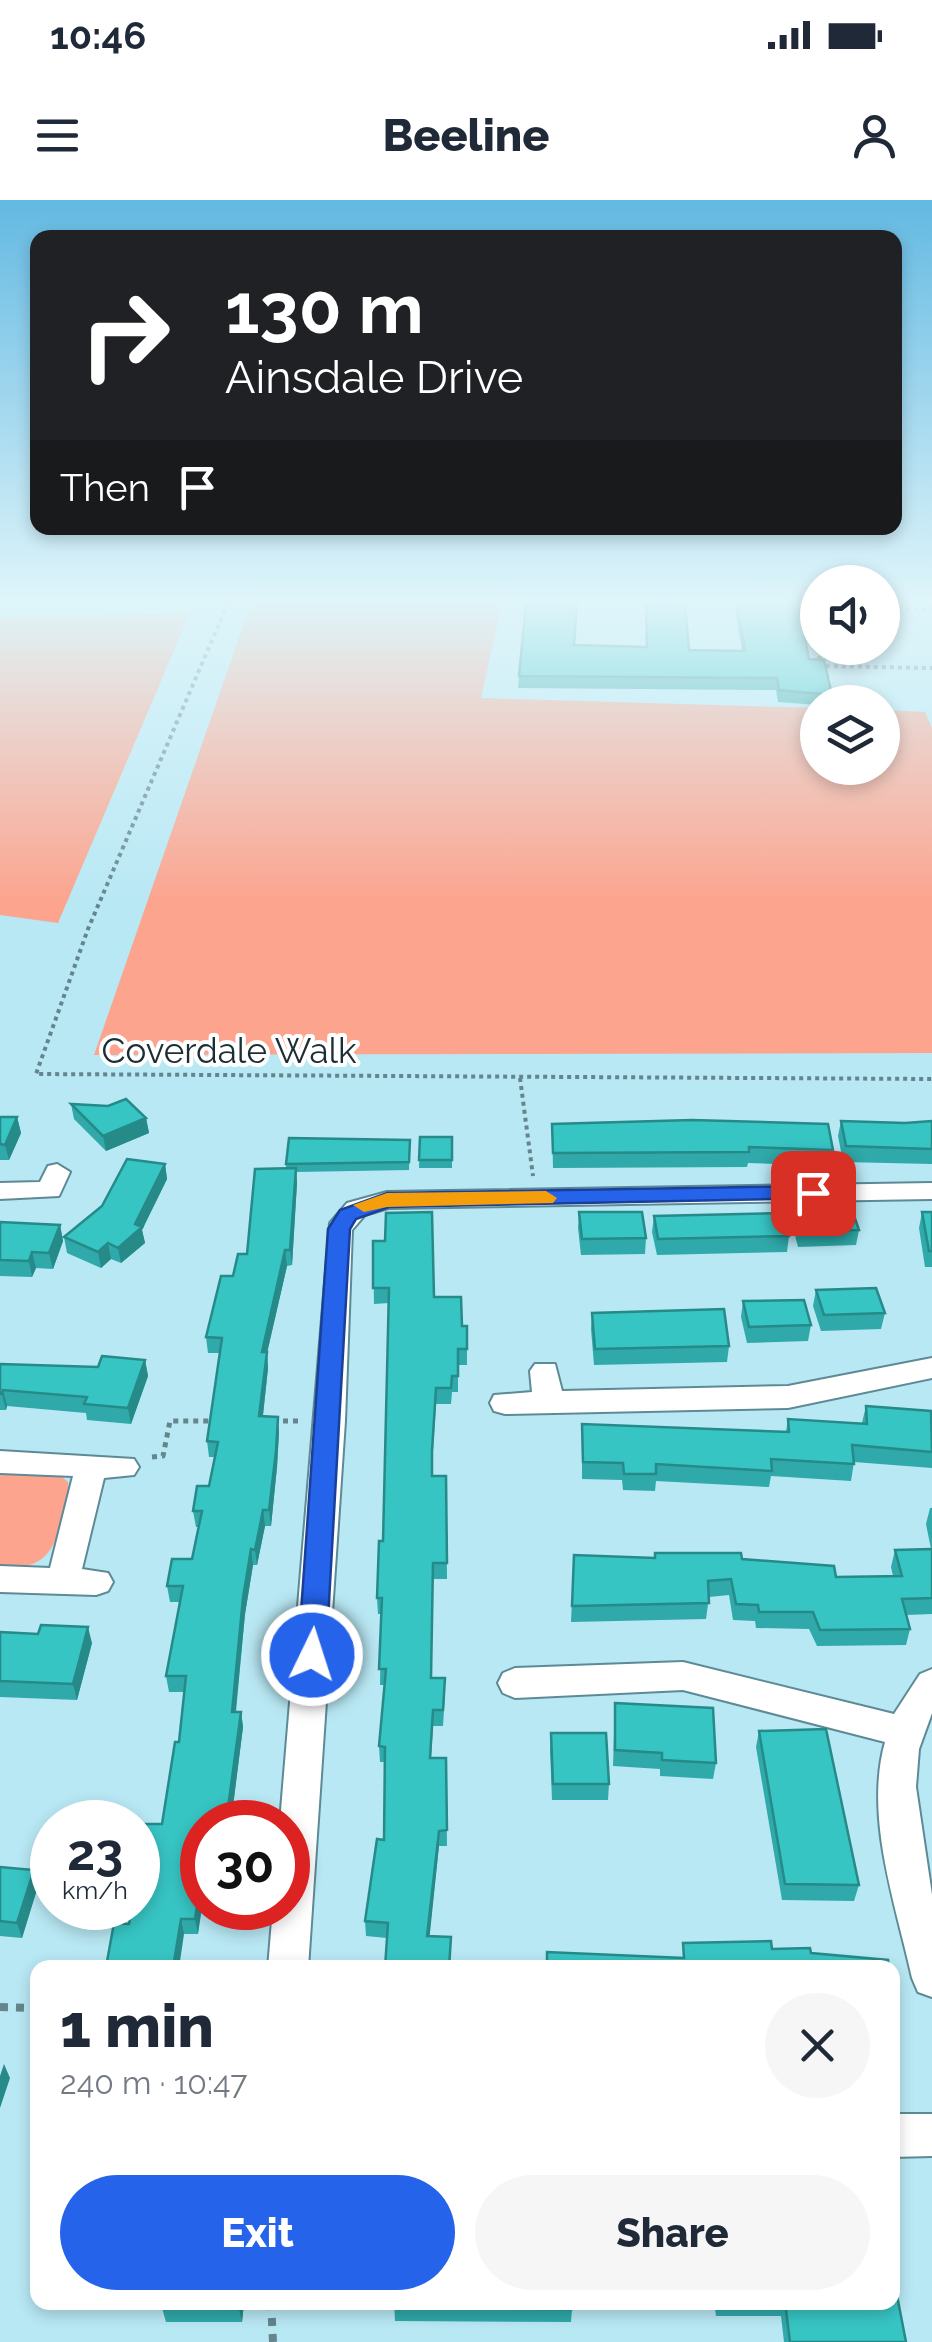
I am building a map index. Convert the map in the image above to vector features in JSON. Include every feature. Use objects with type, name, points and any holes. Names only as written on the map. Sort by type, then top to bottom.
[{"type":"street","points":[[289,1960],[330,1421],[339,1229],[348,1214],[387,1200],[932,1190]]},
{"type":"street","points":[[0,1191],[50,1192]]},
{"type":"street","points":[[505,1403],[788,1397],[815,1394],[874,1374],[932,1368]]},
{"type":"street","points":[[545,1370],[548,1402]]},
{"type":"street","points":[[0,1462],[107,1466],[79,1581],[0,1579]]},
{"type":"street","points":[[515,1683],[683,1676],[904,1732]]},
{"type":"street","points":[[932,1684],[916,1702],[904,1732],[896,1806],[932,1978]]},
{"type":"street","points":[[900,2136],[932,2135]]},
{"type":"path","name":"Coverdale Walk","points":[[185,703],[88,929],[36,1074],[932,1079]]},
{"type":"path","points":[[520,1078],[536,1198]]},
{"type":"path","points":[[107,1466],[162,1456],[170,1422],[223,1421]]},
{"type":"path","points":[[259,1421],[330,1421]]},
{"type":"path","points":[[0,2007],[30,2008]]},
{"type":"path","points":[[271,2310],[273,2342]]},
{"type":"shaded area","points":[[0,703],[152,703],[58,923],[0,915]]},
{"type":"shaded area","points":[[216,703],[648,703],[800,707],[800,785],[900,785],[900,711],[925,712],[932,728],[932,1053],[94,1055]]},
{"type":"shaded area","points":[[0,1469],[56,1472],[68,1482],[68,1492],[48,1553],[34,1563],[0,1569]]},
{"type":"building","points":[[126,1099],[146,1118],[103,1136],[71,1104],[108,1106]]},
{"type":"building","points":[[0,1117],[17,1117],[5,1145],[0,1144]]},
{"type":"building","points":[[692,1120],[828,1124],[833,1150],[749,1147],[749,1152],[553,1153],[552,1124]]},
{"type":"building","points":[[841,1121],[932,1121],[932,1149],[846,1146]]},
{"type":"building","points":[[420,1137],[452,1137],[452,1160],[419,1160]]},
{"type":"building","points":[[289,1138],[410,1140],[409,1162],[286,1164]]},
{"type":"building","points":[[127,1159],[165,1164],[135,1224],[142,1227],[118,1248],[108,1243],[98,1252],[64,1237],[102,1206]]},
{"type":"building","points":[[296,1168],[290,1250],[285,1250],[262,1352],[267,1352],[259,1416],[278,1417],[276,1451],[269,1510],[263,1510],[255,1550],[251,1549],[243,1598],[232,1712],[241,1712],[229,1800],[180,1800],[180,1925],[174,1960],[107,1960],[113,1930],[160,1930],[160,1824],[175,1742],[179,1742],[186,1676],[166,1676],[183,1586],[167,1586],[172,1559],[192,1559],[202,1511],[193,1511],[197,1486],[209,1486],[218,1442],[207,1441],[222,1338],[206,1337],[221,1276],[233,1276],[238,1254],[247,1254],[255,1169]]},
{"type":"building","points":[[851,1207],[859,1230],[801,1231],[794,1209]]},
{"type":"building","points":[[432,1212],[434,1297],[461,1297],[462,1326],[467,1326],[467,1349],[458,1349],[458,1376],[452,1376],[451,1388],[436,1388],[432,1451],[432,1476],[446,1476],[447,1563],[433,1563],[431,1678],[445,1678],[443,1710],[433,1710],[430,1758],[446,1758],[447,1830],[439,1831],[427,1936],[451,1937],[450,1960],[386,1960],[388,1923],[365,1921],[377,1839],[384,1840],[385,1747],[379,1746],[386,1669],[379,1669],[382,1598],[377,1598],[379,1541],[383,1541],[389,1288],[373,1288],[373,1241],[385,1241],[386,1213]]},
{"type":"building","points":[[579,1212],[642,1212],[646,1238],[582,1239]]},
{"type":"building","points":[[922,1212],[932,1212],[932,1251],[929,1251]]},
{"type":"building","points":[[783,1213],[789,1236],[658,1239],[654,1216]]},
{"type":"building","points":[[0,1222],[60,1225],[49,1253],[32,1252],[29,1261],[0,1260]]},
{"type":"building","points":[[876,1288],[885,1313],[824,1315],[816,1290]]},
{"type":"building","points":[[804,1300],[811,1325],[749,1327],[743,1301]]},
{"type":"building","points":[[724,1309],[729,1346],[595,1349],[592,1313]]},
{"type":"building","points":[[102,1356],[145,1360],[128,1408],[84,1404],[87,1397],[3,1390],[0,1394],[0,1364],[98,1367]]},
{"type":"building","points":[[866,1406],[931,1411],[932,1452],[852,1445],[854,1464],[771,1459],[772,1471],[656,1464],[656,1474],[624,1474],[623,1463],[583,1462],[582,1424],[789,1432],[788,1419],[867,1424]]},
{"type":"building","points":[[932,1549],[932,1598],[902,1599],[910,1629],[820,1630],[813,1612],[759,1612],[758,1605],[736,1604],[731,1579],[708,1581],[709,1603],[572,1606],[574,1555],[655,1558],[655,1553],[741,1553],[742,1559],[834,1566],[836,1577],[902,1576],[895,1550]]},
{"type":"building","points":[[41,1625],[88,1627],[73,1684],[0,1681],[0,1632],[38,1634]]},
{"type":"building","points":[[615,1703],[713,1708],[716,1763],[662,1760],[662,1753],[615,1750]]},
{"type":"building","points":[[826,1729],[859,1885],[785,1884],[759,1731]]},
{"type":"building","points":[[551,1733],[606,1733],[609,1784],[553,1784]]},
{"type":"building","points":[[0,1867],[30,1870],[30,1882],[17,1923],[0,1921]]},
{"type":"building","points":[[771,1941],[772,1949],[810,1948],[811,1953],[888,1960],[547,1960],[547,1952],[684,1958],[683,1943]]},
{"type":"building","points":[[786,2310],[900,2310],[906,2342],[790,2342]]},
{"type":"slow traffic","points":[[364,1205],[387,1200],[546,1198]]},
{"type":"route","points":[[312,1655],[330,1421],[339,1229],[348,1214],[387,1200],[813,1193]]}]
